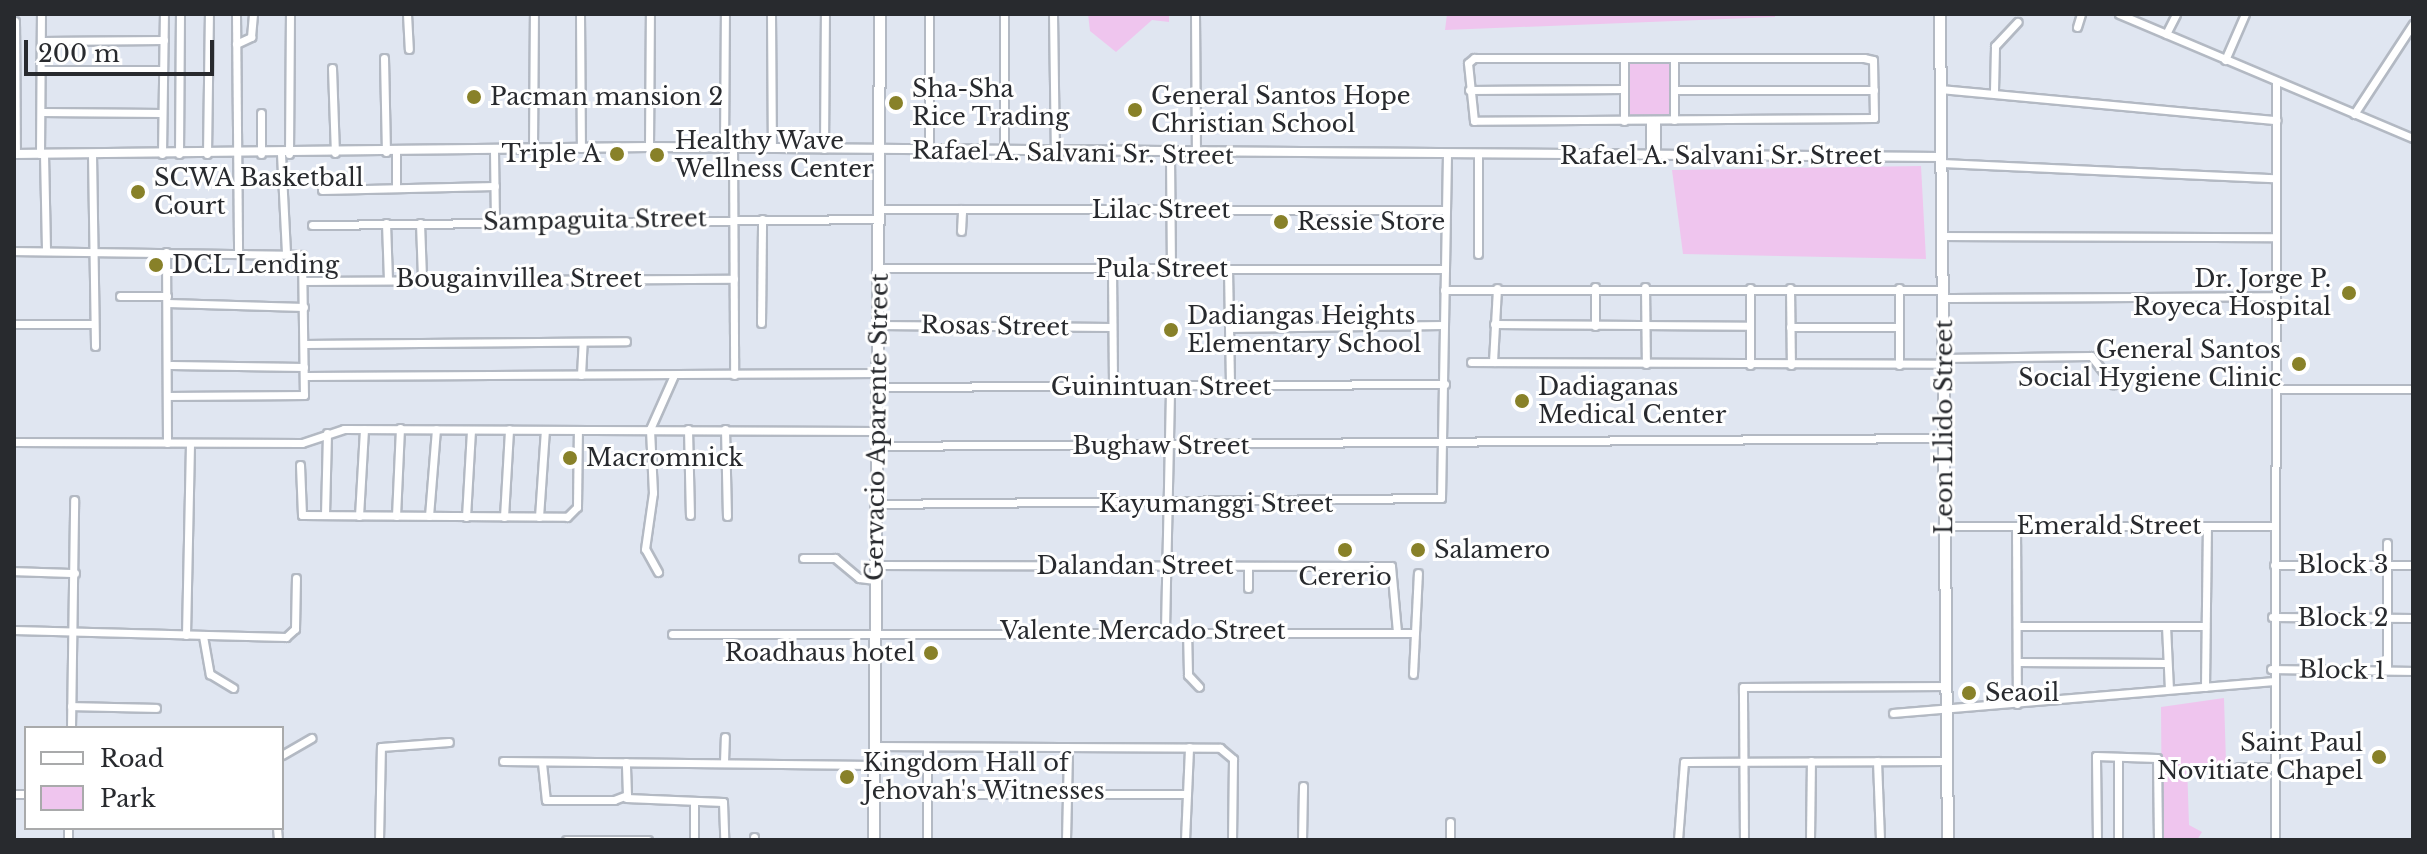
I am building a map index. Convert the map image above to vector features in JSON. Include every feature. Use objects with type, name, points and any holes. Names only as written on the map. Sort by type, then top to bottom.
[{"type":"main road","name":"Gervacio Aparente Street","points":[[874,840],[880,14]]},
{"type":"main road","name":"Leon Llido Street","points":[[1940,14],[1948,840]]},
{"type":"street","points":[[41,14],[46,251]]},
{"type":"street","points":[[162,154],[164,14]]},
{"type":"street","points":[[179,154],[180,14]]},
{"type":"street","points":[[207,154],[209,14]]},
{"type":"street","points":[[236,14],[234,154],[238,252]]},
{"type":"street","points":[[236,44],[251,37],[253,14]]},
{"type":"street","points":[[286,253],[285,154],[290,14]]},
{"type":"street","points":[[407,14],[409,49]]},
{"type":"street","points":[[533,149],[534,14]]},
{"type":"street","points":[[580,14],[581,148]]},
{"type":"street","points":[[649,147],[650,14]]},
{"type":"street","points":[[725,14],[734,219],[734,375]]},
{"type":"street","points":[[771,14],[772,148]]},
{"type":"street","points":[[824,149],[825,14]]},
{"type":"street","points":[[929,14],[929,150]]},
{"type":"street","points":[[1004,14],[1004,152]]},
{"type":"street","points":[[1053,14],[1055,153]]},
{"type":"street","points":[[1195,14],[1196,156]]},
{"type":"street","points":[[2077,27],[2081,14]]},
{"type":"street","points":[[2119,14],[2413,138]]},
{"type":"street","points":[[2166,34],[2176,14]]},
{"type":"street","points":[[2225,60],[2245,14]]},
{"type":"street","points":[[15,21],[15,154]]},
{"type":"street","points":[[1994,91],[1995,46],[2017,22]]},
{"type":"street","points":[[2354,114],[2413,24]]},
{"type":"street","points":[[42,41],[164,40]]},
{"type":"street","points":[[384,58],[386,152]]},
{"type":"street","points":[[1471,58],[1674,58],[1869,58],[1874,90],[1869,122],[1474,121],[1469,90],[1471,58]]},
{"type":"street","points":[[1624,58],[1624,121]]},
{"type":"street","points":[[1674,58],[1674,120]]},
{"type":"street","points":[[332,68],[335,153]]},
{"type":"street","points":[[41,70],[163,70]]},
{"type":"street","points":[[2275,840],[2271,669],[2276,389],[2276,81]]},
{"type":"street","points":[[1469,90],[1624,89]]},
{"type":"street","points":[[1940,89],[1994,91],[2277,120]]},
{"type":"street","points":[[1674,90],[1874,90]]},
{"type":"street","points":[[41,112],[162,113]]},
{"type":"street","points":[[261,113],[261,154]]},
{"type":"street","points":[[1653,122],[1653,156]]},
{"type":"street","name":"Rafael A. Salvani Sr. Street","points":[[15,154],[285,154],[649,147],[1196,156],[1653,156],[1940,160]]},
{"type":"street","points":[[494,151],[495,221]]},
{"type":"street","points":[[396,152],[396,188]]},
{"type":"street","points":[[92,154],[95,346]]},
{"type":"street","points":[[1170,155],[1171,269]]},
{"type":"street","points":[[1478,156],[1478,254]]},
{"type":"street","name":"Kayumanggi Street","points":[[876,504],[1170,505],[1437,500],[1444,445],[1444,210],[1447,157]]},
{"type":"street","points":[[1940,160],[2276,178]]},
{"type":"street","points":[[322,190],[495,186]]},
{"type":"street","points":[[961,231],[962,209]]},
{"type":"street","name":"Lilac Street","points":[[879,214],[962,209],[1444,210]]},
{"type":"street","name":"Sampaguita Street","points":[[312,225],[762,219],[879,214]]},
{"type":"street","points":[[761,323],[762,219]]},
{"type":"street","points":[[386,223],[388,279]]},
{"type":"street","points":[[420,223],[422,278]]},
{"type":"street","points":[[1943,236],[2276,237]]},
{"type":"street","points":[[14,251],[302,255],[305,376],[300,398],[170,396]]},
{"type":"street","points":[[166,252],[171,365],[167,443]]},
{"type":"street","name":"Pula Street","points":[[878,268],[1445,269]]},
{"type":"street","points":[[1112,269],[1113,386]]},
{"type":"street","points":[[1228,269],[1230,387]]},
{"type":"street","name":"Bougainvillea Street","points":[[305,281],[422,278],[734,279]]},
{"type":"street","points":[[1595,287],[1595,326]]},
{"type":"street","points":[[1645,287],[1646,364]]},
{"type":"street","points":[[1493,362],[1497,288]]},
{"type":"street","points":[[1750,288],[1750,365]]},
{"type":"street","points":[[1790,288],[1791,365]]},
{"type":"street","points":[[1444,290],[1899,288],[1944,294],[2276,296]]},
{"type":"street","points":[[1899,288],[1899,365]]},
{"type":"street","points":[[120,296],[304,307]]},
{"type":"street","points":[[14,324],[94,324]]},
{"type":"street","points":[[1494,324],[1749,326]]},
{"type":"street","name":"Rosas Street","points":[[878,325],[1112,327]]},
{"type":"street","points":[[1229,328],[1443,325]]},
{"type":"street","points":[[1790,327],[1899,327]]},
{"type":"street","points":[[304,344],[626,341]]},
{"type":"street","points":[[581,375],[583,342]]},
{"type":"street","points":[[1471,362],[1899,365],[2096,357],[2113,384]]},
{"type":"street","points":[[171,365],[304,367]]},
{"type":"street","points":[[305,376],[878,373]]},
{"type":"street","points":[[658,572],[645,549],[653,493],[650,429],[674,375]]},
{"type":"street","name":"Guinintuan Street","points":[[877,387],[1445,384]]},
{"type":"street","points":[[1165,630],[1170,505],[1170,387]]},
{"type":"street","points":[[2276,389],[2413,389]]},
{"type":"street","points":[[14,442],[309,443],[327,433],[400,428],[877,431]]},
{"type":"street","points":[[396,516],[400,428]]},
{"type":"street","points":[[359,516],[364,429]]},
{"type":"street","points":[[429,516],[436,429]]},
{"type":"street","points":[[504,517],[509,429]]},
{"type":"street","points":[[688,429],[690,515]]},
{"type":"street","points":[[725,429],[727,516]]},
{"type":"street","points":[[466,517],[471,430]]},
{"type":"street","points":[[539,517],[545,430]]},
{"type":"street","points":[[300,465],[298,509],[325,515],[539,517],[576,512],[578,430]]},
{"type":"street","points":[[325,515],[327,433]]},
{"type":"street","name":"Bughaw Street","points":[[877,446],[1444,445],[1943,438]]},
{"type":"street","points":[[186,635],[190,443]]},
{"type":"street","points":[[71,726],[74,500]]},
{"type":"street","name":"Emerald Street","points":[[1944,526],[2274,526]]},
{"type":"street","points":[[2016,526],[2017,704]]},
{"type":"street","points":[[2205,687],[2207,526]]},
{"type":"street","points":[[2387,543],[2387,670]]},
{"type":"street","points":[[803,558],[835,558],[859,578],[875,580]]},
{"type":"street","name":"Dalandan Street","points":[[875,565],[1396,568],[1397,632]]},
{"type":"street","name":"Block 3","points":[[2274,565],[2413,565]]},
{"type":"street","points":[[1248,567],[1248,588]]},
{"type":"street","points":[[14,571],[75,573]]},
{"type":"street","points":[[1413,674],[1411,633],[1418,573]]},
{"type":"street","points":[[14,630],[289,636],[296,578]]},
{"type":"street","name":"Block 2","points":[[2272,617],[2413,618]]},
{"type":"street","points":[[2018,626],[2205,626]]},
{"type":"street","points":[[2166,626],[2169,689]]},
{"type":"street","name":"Valente Mercado Street","points":[[672,634],[874,630],[1411,633]]},
{"type":"street","points":[[1187,630],[1188,675],[1199,687]]},
{"type":"street","points":[[203,636],[210,674],[233,688]]},
{"type":"street","points":[[2018,662],[2166,663]]},
{"type":"street","name":"Block 1","points":[[2271,669],[2413,671]]},
{"type":"street","points":[[1893,713],[2271,681]]},
{"type":"street","points":[[1744,840],[1743,687],[1946,686]]},
{"type":"street","points":[[71,706],[156,708]]},
{"type":"street","points":[[724,762],[725,737]]},
{"type":"street","points":[[284,754],[311,738]]},
{"type":"street","points":[[379,840],[381,747],[449,742]]},
{"type":"street","points":[[873,746],[1189,747],[1232,754],[1232,840]]},
{"type":"street","points":[[927,747],[927,840]]},
{"type":"street","points":[[1185,840],[1189,747]]},
{"type":"street","points":[[1066,840],[1068,749]]},
{"type":"street","points":[[2097,840],[2096,756],[2157,758],[2158,840]]},
{"type":"street","points":[[2118,757],[2118,840]]},
{"type":"street","points":[[503,761],[874,765]]},
{"type":"street","points":[[1810,840],[1811,761]]},
{"type":"street","points":[[1877,761],[1880,840]]},
{"type":"street","points":[[1678,840],[1681,764],[1946,761]]},
{"type":"street","points":[[626,762],[626,798]]},
{"type":"street","points":[[542,763],[546,800],[626,798],[724,804],[724,840]]},
{"type":"street","points":[[2239,767],[2273,767]]},
{"type":"street","points":[[1302,840],[1303,786]]},
{"type":"street","points":[[927,794],[1187,794]]},
{"type":"street","points":[[694,801],[694,840]]},
{"type":"street","points":[[1450,822],[1450,840]]},
{"type":"street","points":[[566,840],[648,840]]},
{"type":"green space","points":[[1088,14],[1169,14],[1169,22],[1152,20],[1116,52],[1090,31]]},
{"type":"green space","points":[[1447,14],[1775,14],[1775,17],[1445,30]]},
{"type":"green space","points":[[1628,62],[1673,62],[1673,118],[1628,118]]},
{"type":"green space","points":[[1921,166],[1926,259],[1683,254],[1672,170]]},
{"type":"green space","points":[[2224,698],[2226,763],[2187,764],[2189,825],[2202,832],[2197,840],[2162,840],[2161,707]]},
{"type":"place","name":"Pacman mansion 2","points":[[474,97]]},
{"type":"place","name":"Sha-Sha Rice Trading","points":[[896,103]]},
{"type":"place","name":"General Santos Hope Christian School","points":[[1135,110]]},
{"type":"place","name":"Triple A","points":[[617,154]]},
{"type":"place","name":"Healthy Wave Wellness Center","points":[[657,155]]},
{"type":"place","name":"SCWA Basketball Court","points":[[138,192]]},
{"type":"place","name":"Ressie Store","points":[[1281,222]]},
{"type":"place","name":"DCL Lending","points":[[156,265]]},
{"type":"place","name":"Dr. Jorge P. Royeca Hospital","points":[[2349,293]]},
{"type":"place","name":"Dadiangas Heights Elementary School","points":[[1171,330]]},
{"type":"place","name":"General Santos Social Hygiene Clinic","points":[[2299,364]]},
{"type":"place","name":"Dadiaganas Medical Center","points":[[1522,401]]},
{"type":"place","name":"Macromnick","points":[[570,458]]},
{"type":"place","name":"Cererio","points":[[1345,550]]},
{"type":"place","name":"Salamero","points":[[1418,550]]},
{"type":"place","name":"Roadhaus hotel","points":[[931,653]]},
{"type":"place","name":"Seaoil","points":[[1969,693]]},
{"type":"place","name":"Saint Paul Novitiate Chapel","points":[[2379,757]]},
{"type":"place","name":"Kingdom Hall of Jehovah's Witnesses","points":[[847,777]]}]
